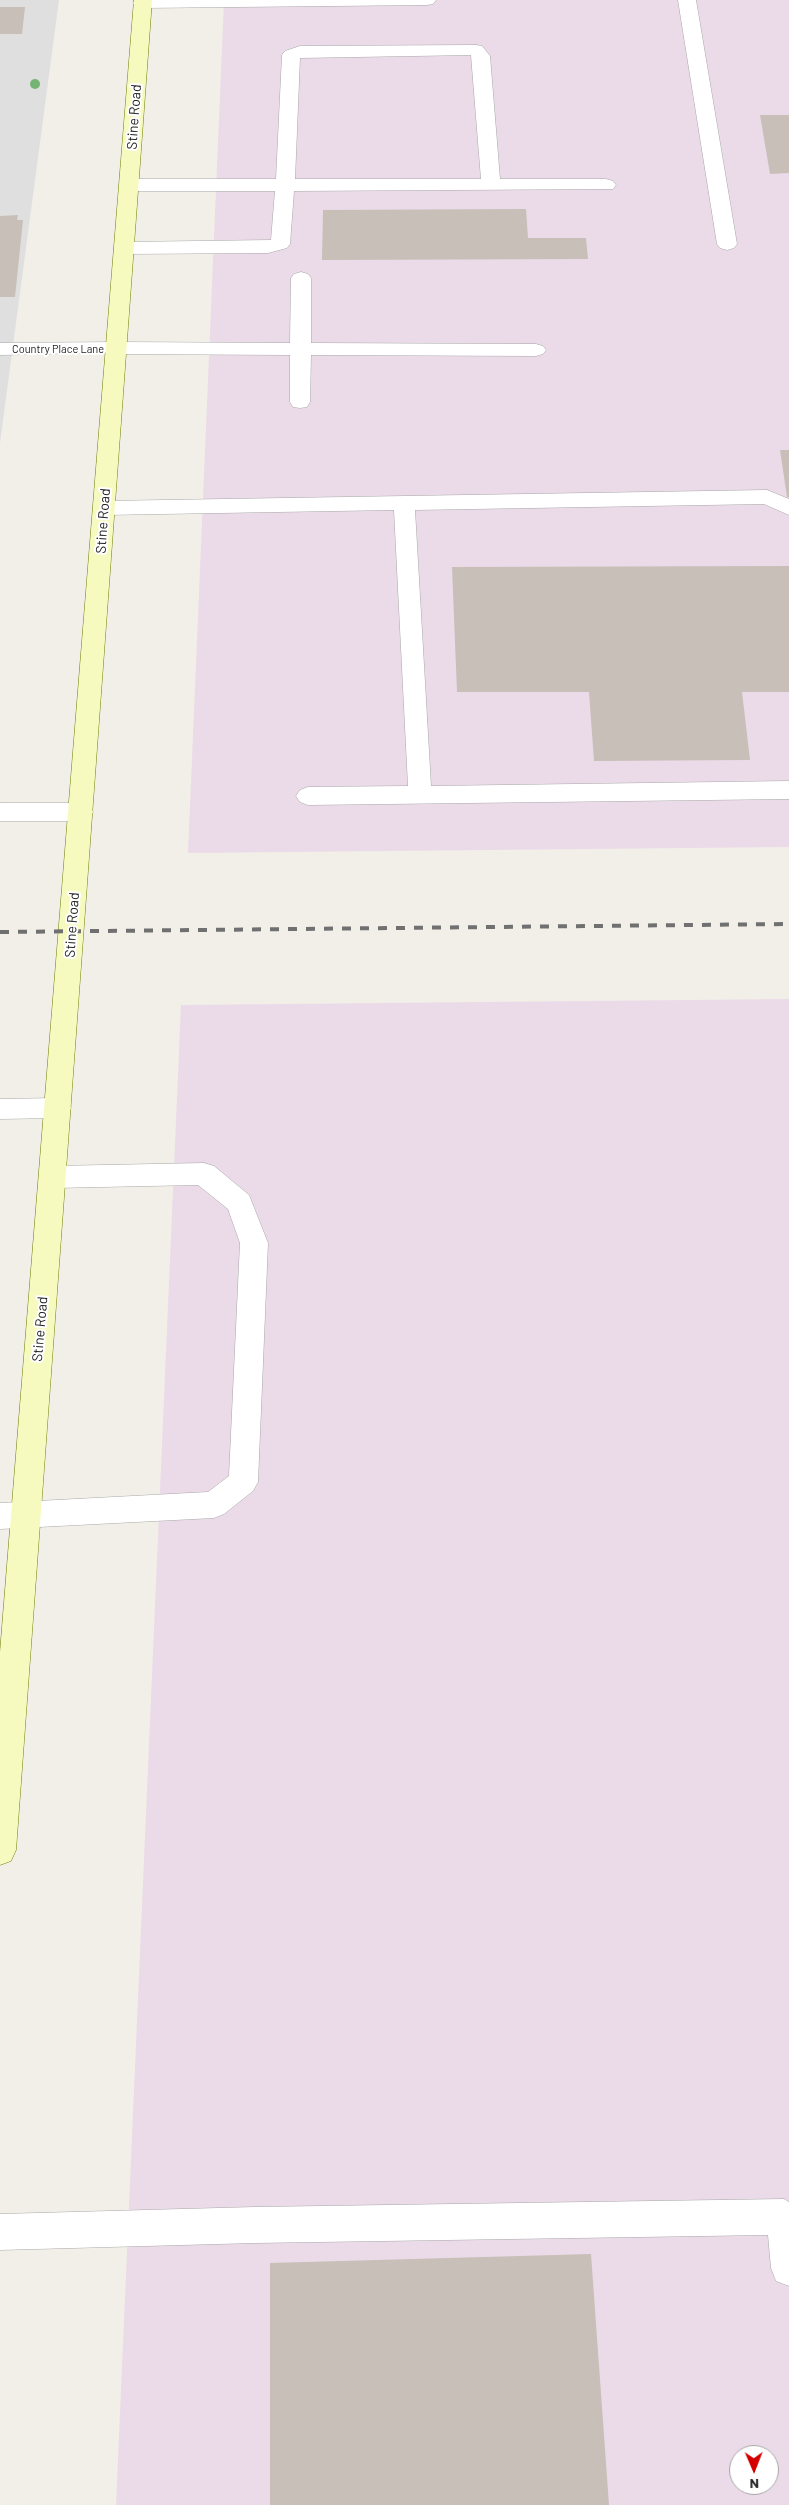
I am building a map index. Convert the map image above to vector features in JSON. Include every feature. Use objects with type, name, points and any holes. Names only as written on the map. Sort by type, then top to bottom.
[{"type":"main road","name":"Stine Road","points":[[0,1850],[13,1515],[52,1177],[58,1108],[143,1]]},
{"type":"street","points":[[143,1],[427,0]]},
{"type":"street","points":[[686,0],[727,244]]},
{"type":"street","points":[[124,248],[268,247],[280,244],[285,186],[291,55],[300,51],[476,50],[482,56],[491,184]]},
{"type":"street","points":[[129,185],[606,185]]},
{"type":"street","points":[[300,402],[302,278]]},
{"type":"street","name":"Country Place Lane","points":[[0,349],[536,350]]},
{"type":"street","points":[[104,508],[767,497],[789,508]]},
{"type":"street","points":[[404,503],[420,795]]},
{"type":"street","points":[[308,796],[789,790]]},
{"type":"street","points":[[0,812],[81,812]]},
{"type":"street","points":[[0,1108],[58,1108]]},
{"type":"street","points":[[13,1515],[214,1505],[244,1482],[254,1243],[239,1203],[204,1174],[52,1177]]},
{"type":"street","points":[[0,2232],[255,2225],[784,2218],[789,2268]]},
{"type":"shaded area","points":[[0,0],[59,0],[0,443]]},
{"type":"shaded area","points":[[224,0],[789,0],[789,847],[188,853]]},
{"type":"shaded area","points":[[789,999],[789,2505],[116,2505],[181,1005]]},
{"type":"building","points":[[0,7],[25,7],[22,34],[0,34]]},
{"type":"building","points":[[760,115],[789,115],[789,173],[770,174]]},
{"type":"building","points":[[526,209],[528,238],[586,238],[588,259],[322,260],[323,210]]},
{"type":"building","points":[[18,215],[17,220],[23,220],[15,297],[0,297],[0,216]]},
{"type":"building","points":[[780,450],[789,450],[789,497],[787,497]]},
{"type":"building","points":[[789,566],[789,692],[742,692],[750,760],[594,761],[589,692],[457,692],[452,567]]},
{"type":"building","points":[[591,2254],[609,2505],[270,2505],[270,2263]]},
{"type":"railway","points":[[0,932],[789,924]]}]
